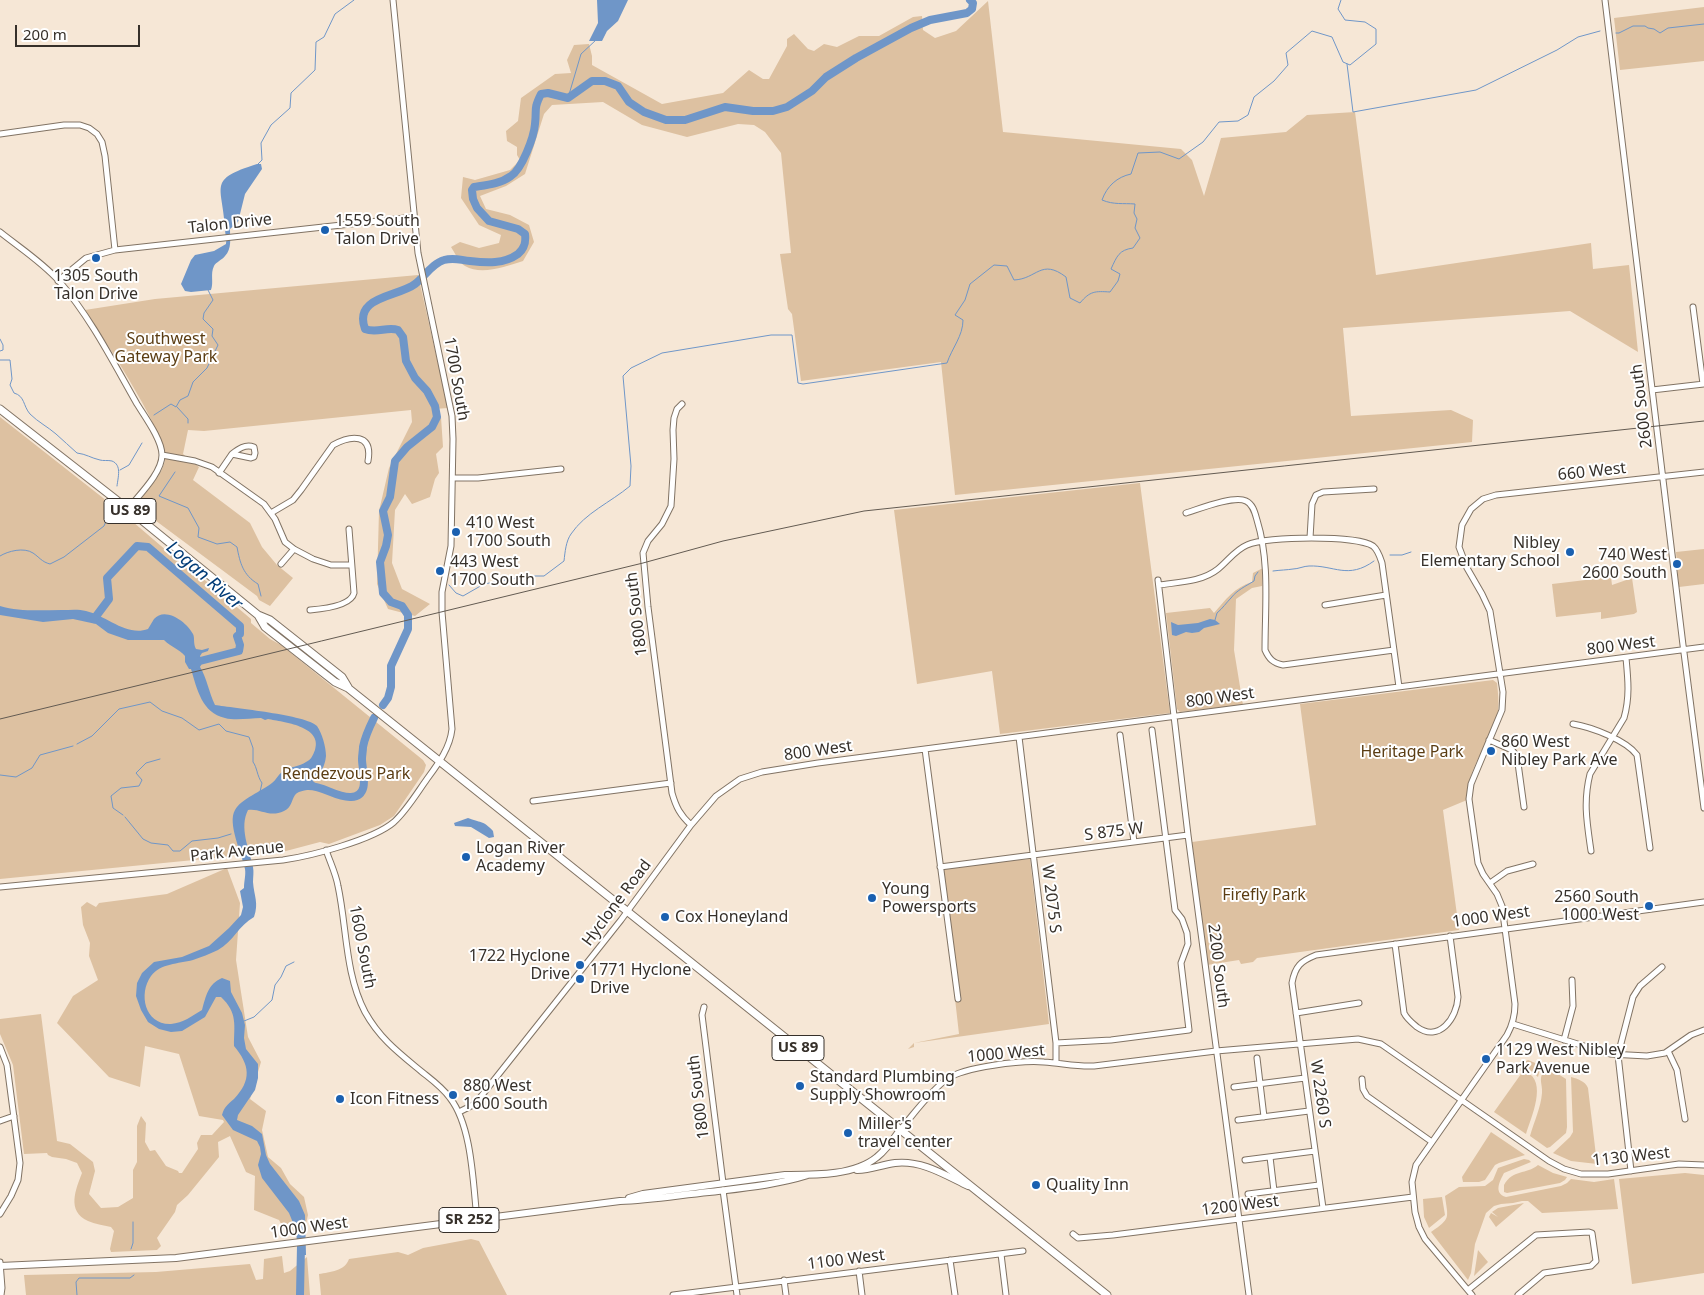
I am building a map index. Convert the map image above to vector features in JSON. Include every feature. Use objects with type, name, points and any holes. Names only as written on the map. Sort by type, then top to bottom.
[{"type":"highway","name":"US 89","points":[[0,409],[128,509],[258,615],[270,620],[334,670],[342,677],[348,688],[1107,1295]]},
{"type":"main road","name":"1000 West","points":[[0,1266],[144,1261],[284,1246],[620,1200],[636,1200],[793,1175],[853,1170],[877,1158],[888,1147],[900,1130]]},
{"type":"main road","points":[[853,1170],[870,1170],[884,1165],[908,1163],[923,1165],[971,1188]]},
{"type":"main road","name":"1000 West","points":[[620,1200],[642,1194],[786,1182],[808,1175]]},
{"type":"street","name":"1700 South","points":[[393,0],[418,253],[452,416],[451,546],[442,592],[452,729],[446,749],[439,760]]},
{"type":"street","name":"2600 South","points":[[1605,0],[1684,650],[1703,785],[1704,808]]},
{"type":"street","points":[[0,134],[64,125],[80,125],[89,128],[97,134],[102,142],[105,156],[115,250]]},
{"type":"street","name":"Talon Drive","points":[[58,281],[86,258],[115,250],[414,217]]},
{"type":"street","points":[[0,232],[41,263],[80,308],[108,352],[154,433],[162,455],[160,466],[128,509]]},
{"type":"street","points":[[1652,390],[1704,384],[1693,307]]},
{"type":"street","name":"1800 South","points":[[682,404],[677,409],[674,418],[671,506],[662,524],[648,541],[643,553],[648,607],[671,783],[675,805],[682,817],[691,825]]},
{"type":"street","points":[[271,513],[297,495],[333,445],[341,441],[363,439],[368,444],[370,450],[368,460]]},
{"type":"street","points":[[219,472],[232,454],[243,447],[254,447],[256,453],[251,458],[232,454]]},
{"type":"street","points":[[243,447],[244,458]]},
{"type":"street","points":[[162,455],[202,463],[219,472],[264,504],[271,513],[285,542],[294,550],[331,564],[351,565]]},
{"type":"street","points":[[453,478],[478,478],[561,469]]},
{"type":"street","name":"660 West","points":[[1500,674],[1490,611],[1467,568],[1459,547],[1462,525],[1471,509],[1483,499],[1496,495],[1704,472]]},
{"type":"street","points":[[1310,538],[1312,504],[1316,495],[1323,492],[1374,489]]},
{"type":"street","points":[[1186,513],[1236,499],[1245,500],[1254,508],[1263,541],[1266,574],[1265,650],[1269,659],[1283,665],[1394,650]]},
{"type":"street","points":[[310,610],[348,602],[353,598],[349,528]]},
{"type":"street","points":[[1263,541],[1295,537],[1357,541],[1373,547],[1380,555],[1382,563],[1399,687]]},
{"type":"street","name":"2200 South","points":[[1249,1295],[1188,835],[1159,582],[1203,577],[1215,571],[1232,555],[1248,545],[1263,541]]},
{"type":"street","points":[[282,564],[294,550]]},
{"type":"street","points":[[1325,604],[1386,595]]},
{"type":"street","name":"800 West","points":[[740,779],[762,772],[925,749],[1704,647]]},
{"type":"street","points":[[1591,851],[1585,807],[1588,784],[1590,774],[1624,718],[1629,697],[1626,658]]},
{"type":"street","points":[[1472,1295],[1425,1239],[1419,1227],[1412,1182],[1416,1165],[1462,1101],[1513,1024],[1515,1004],[1502,906],[1478,863],[1469,799],[1471,784],[1502,710],[1503,692],[1500,674]]},
{"type":"street","points":[[1574,724],[1585,726],[1612,737],[1633,749],[1637,755],[1650,848]]},
{"type":"street","points":[[1056,1043],[1111,1040],[1189,1030],[1181,963],[1188,944],[1187,933],[1182,919],[1175,910],[1152,730]]},
{"type":"street","points":[[1120,734],[1134,842]]},
{"type":"street","name":"W 2075 S","points":[[1019,737],[1056,1043],[1056,1063]]},
{"type":"street","points":[[1489,740],[1512,750],[1517,756],[1524,807]]},
{"type":"street","points":[[925,749],[958,999]]},
{"type":"street","name":"Park Avenue","points":[[0,887],[256,863],[300,857],[326,850],[384,830],[408,806],[439,760]]},
{"type":"street","name":"Hyclone Road","points":[[459,1112],[474,1104],[627,912],[691,825],[716,796],[740,779]]},
{"type":"street","points":[[533,800],[671,783]]},
{"type":"street","name":"S 875 W","points":[[940,867],[1188,835]]},
{"type":"street","name":"1600 South","points":[[326,850],[338,884],[353,980],[365,1012],[376,1031],[386,1042],[440,1086],[459,1112],[466,1134],[477,1219]]},
{"type":"street","points":[[1490,883],[1507,871],[1533,864]]},
{"type":"street","name":"1000 West","points":[[1292,982],[1298,964],[1316,955],[1704,902]]},
{"type":"street","points":[[1395,944],[1404,1013],[1407,1019],[1424,1032],[1434,1033],[1446,1025],[1458,1005],[1450,936]]},
{"type":"street","points":[[1631,1171],[1618,1055],[1633,997],[1640,986],[1662,968]]},
{"type":"street","points":[[1564,1040],[1573,1006],[1572,980]]},
{"type":"street","name":"W 2260 S","points":[[1292,982],[1322,1208]]},
{"type":"street","points":[[1296,1013],[1359,1003]]},
{"type":"street","name":"1800 South","points":[[704,1007],[702,1015],[737,1295]]},
{"type":"street","points":[[1513,1024],[1610,1054],[1647,1056],[1668,1051],[1691,1035],[1704,1030]]},
{"type":"street","name":"1130 West","points":[[1301,1044],[1358,1039],[1381,1044],[1549,1161],[1564,1169],[1581,1174],[1608,1174],[1679,1164],[1704,1165]]},
{"type":"street","name":"1000 West","points":[[900,1130],[946,1079],[975,1068],[1031,1062],[1056,1063],[1076,1067],[1094,1066],[1216,1051],[1301,1044]]},
{"type":"street","points":[[0,1048],[7,1066],[20,1164],[18,1180],[0,1214]]},
{"type":"street","points":[[1668,1051],[1677,1070],[1684,1119]]},
{"type":"street","points":[[1256,1058],[1264,1117]]},
{"type":"street","points":[[1234,1087],[1305,1078]]},
{"type":"street","points":[[1362,1080],[1363,1089],[1367,1096],[1432,1142]]},
{"type":"street","points":[[1238,1120],[1310,1111]]},
{"type":"street","points":[[0,1120],[14,1116]]},
{"type":"street","points":[[1245,1160],[1315,1151]]},
{"type":"street","points":[[1270,1157],[1274,1191]]},
{"type":"street","points":[[1248,1194],[1319,1185]]},
{"type":"street","name":"1200 West","points":[[1072,1234],[1078,1238],[1114,1235],[1413,1197]]},
{"type":"street","points":[[1468,1290],[1528,1241],[1540,1234],[1592,1233],[1595,1264],[1544,1273],[1518,1295]]},
{"type":"street","name":"1100 West","points":[[673,1295],[1023,1251]]},
{"type":"street","points":[[1001,1254],[1006,1295]]},
{"type":"street","points":[[950,1260],[955,1295]]},
{"type":"street","points":[[0,1262],[1,1295]]},
{"type":"street","points":[[859,1271],[862,1295]]},
{"type":"street","points":[[784,1280],[786,1295]]},
{"type":"green space","points":[[988,1],[1003,132],[1181,149],[1192,160],[1204,196],[1221,138],[1286,132],[1307,115],[1355,112],[1376,275],[1591,243],[1593,269],[1629,265],[1638,352],[1570,311],[1343,328],[1351,416],[1451,410],[1473,420],[1472,442],[955,495],[941,362],[801,381],[792,314],[788,309],[780,254],[791,253],[781,153],[765,132],[754,125],[738,124],[687,137],[642,125],[603,102],[552,105],[544,114],[525,174],[506,186],[480,196],[486,209],[510,215],[529,225],[534,242],[523,261],[494,269],[472,269],[461,263],[451,247],[460,242],[479,248],[499,243],[501,235],[479,225],[461,198],[463,177],[475,180],[510,170],[520,160],[517,155],[517,147],[507,141],[506,131],[518,121],[521,98],[555,74],[571,73],[567,60],[574,45],[589,44],[592,65],[662,104],[723,93],[749,70],[763,79],[769,79],[787,46],[787,39],[794,34],[808,49],[814,51],[824,44],[837,47],[859,36],[879,36],[913,17],[922,16],[923,30],[935,38],[956,31]]},
{"type":"green space","points":[[1704,7],[1704,61],[1620,70],[1614,18]]},
{"type":"green space","name":"Southwest Gateway Park","points":[[418,275],[448,408],[434,409],[441,417],[443,447],[436,454],[439,473],[435,479],[430,497],[412,504],[405,494],[395,510],[392,563],[402,589],[430,604],[415,616],[388,609],[377,584],[379,511],[389,468],[412,422],[411,410],[204,431],[188,430],[183,454],[199,467],[193,480],[250,523],[262,547],[277,565],[293,578],[270,606],[259,600],[257,596],[140,509],[139,501],[155,481],[164,465],[163,446],[132,385],[85,310],[155,299]]},
{"type":"green space","name":"Rendezvous Park","points":[[0,417],[126,516],[188,569],[200,576],[251,619],[251,623],[270,639],[281,645],[423,760],[426,765],[424,772],[394,816],[380,825],[329,844],[320,842],[286,851],[0,879]]},
{"type":"green space","points":[[1140,483],[1170,713],[1000,734],[992,671],[917,684],[894,510]]},
{"type":"green space","points":[[1704,549],[1704,584],[1679,587],[1676,552]]},
{"type":"green space","points":[[1263,568],[1262,586],[1252,588],[1236,599],[1234,650],[1243,705],[1180,712],[1177,709],[1166,613],[1210,608],[1214,613],[1235,591],[1252,582],[1253,573]]},
{"type":"green space","points":[[1611,577],[1612,585],[1632,578],[1637,612],[1601,619],[1601,612],[1556,617],[1552,584]]},
{"type":"green space","points":[[1493,680],[1497,683],[1498,711],[1471,777],[1467,800],[1443,810],[1459,930],[1257,958],[1253,962],[1241,964],[1239,960],[1207,965],[1192,842],[1316,825],[1300,704]]},
{"type":"green space","points":[[1030,859],[1049,1024],[914,1043],[959,1034],[940,867]]},
{"type":"green space","points":[[227,868],[240,903],[236,960],[248,1037],[261,1062],[250,1099],[266,1111],[262,1130],[268,1157],[281,1168],[290,1184],[304,1197],[308,1215],[304,1232],[287,1235],[279,1220],[254,1210],[255,1176],[246,1172],[230,1136],[218,1142],[219,1157],[188,1195],[177,1205],[175,1212],[157,1238],[161,1246],[157,1250],[111,1252],[114,1231],[111,1227],[88,1221],[77,1212],[74,1199],[82,1173],[77,1163],[52,1157],[47,1153],[24,1154],[13,1065],[0,1034],[0,1019],[41,1014],[57,1141],[70,1144],[93,1162],[95,1171],[89,1194],[101,1208],[118,1207],[133,1198],[133,1170],[137,1162],[137,1126],[141,1116],[146,1123],[145,1142],[150,1151],[155,1150],[166,1166],[182,1173],[198,1149],[197,1143],[201,1135],[212,1135],[224,1122],[223,1120],[199,1116],[179,1054],[145,1046],[140,1087],[109,1077],[57,1023],[73,996],[98,980],[89,956],[90,943],[83,925],[81,907],[87,902],[96,907],[99,903],[167,894]]},
{"type":"green space","points":[[1528,1060],[1545,1067],[1540,1069],[1538,1077],[1529,1070],[1519,1071],[1524,1062]]},
{"type":"green space","points":[[1546,1070],[1566,1079],[1567,1127],[1566,1133],[1547,1148],[1530,1136],[1539,1109],[1542,1090],[1541,1078]]},
{"type":"green space","points":[[1526,1072],[1533,1077],[1537,1091],[1534,1110],[1526,1134],[1494,1112],[1521,1074]]},
{"type":"green space","points":[[1571,1077],[1583,1082],[1588,1088],[1597,1164],[1571,1161],[1553,1153],[1573,1132]]},
{"type":"green space","points":[[1491,1132],[1525,1155],[1495,1165],[1485,1180],[1463,1182],[1462,1177]]},
{"type":"green space","points":[[1524,1159],[1531,1162],[1504,1173],[1499,1186],[1502,1195],[1506,1197],[1561,1186],[1571,1179],[1594,1182],[1614,1179],[1618,1209],[1542,1213],[1528,1201],[1494,1206],[1486,1213],[1475,1244],[1471,1273],[1468,1280],[1431,1232],[1442,1224],[1447,1217],[1445,1196],[1459,1187],[1485,1186],[1493,1180],[1498,1168]]},
{"type":"green space","points":[[1538,1165],[1553,1173],[1567,1177],[1560,1183],[1504,1192],[1504,1185],[1511,1177]]},
{"type":"green space","points":[[1685,1173],[1704,1175],[1704,1273],[1632,1284],[1619,1179]]},
{"type":"green space","points":[[1442,1197],[1445,1215],[1429,1228],[1424,1217],[1423,1199]]},
{"type":"green space","points":[[1524,1203],[1496,1227],[1489,1217],[1491,1213],[1498,1217],[1492,1212],[1498,1208]]},
{"type":"green space","points":[[471,1239],[479,1241],[507,1295],[321,1295],[319,1274],[341,1268],[349,1259],[398,1252],[408,1255],[423,1248]]},
{"type":"green space","points":[[1478,1250],[1488,1262],[1474,1276]]},
{"type":"green space","points":[[282,1256],[284,1273],[290,1271],[307,1257],[310,1295],[26,1295],[24,1275],[156,1272],[250,1264],[256,1280],[263,1279],[264,1259]]},
{"type":"water","points":[[597,0],[628,0],[618,21],[607,31],[602,41],[589,41],[598,23]]},
{"type":"water","points":[[261,164],[262,169],[245,194],[238,222],[230,229],[229,250],[214,266],[211,290],[185,291],[181,284],[195,255],[214,251],[226,244],[221,193],[221,186],[224,180],[230,175]]},
{"type":"water","points":[[0,606],[23,610],[83,610],[125,628],[140,631],[148,629],[159,615],[170,615],[190,629],[194,636],[196,649],[209,648],[208,651],[200,656],[202,662],[200,667],[215,705],[299,718],[317,726],[321,732],[326,756],[322,769],[313,778],[316,784],[315,789],[297,793],[290,806],[279,813],[248,810],[245,817],[246,838],[253,869],[256,903],[254,917],[244,924],[228,943],[218,950],[193,960],[170,965],[155,972],[147,983],[145,991],[146,1007],[150,1014],[162,1023],[171,1024],[183,1021],[202,1010],[208,991],[217,981],[222,978],[230,981],[231,992],[242,1013],[245,1025],[244,1038],[246,1049],[258,1064],[258,1078],[255,1090],[238,1115],[237,1120],[252,1126],[262,1134],[266,1155],[270,1164],[299,1201],[305,1215],[306,1255],[298,1255],[296,1230],[289,1213],[262,1178],[258,1165],[261,1154],[257,1141],[233,1130],[222,1115],[228,1104],[240,1092],[247,1072],[243,1060],[234,1046],[234,1020],[230,1008],[221,997],[216,997],[205,1017],[182,1031],[171,1032],[159,1029],[148,1022],[136,996],[137,983],[142,973],[154,962],[182,957],[209,946],[241,915],[243,907],[240,891],[244,888],[245,871],[234,830],[233,816],[235,810],[247,799],[272,783],[285,770],[301,765],[309,760],[315,750],[316,742],[313,735],[308,730],[283,722],[261,718],[229,719],[217,715],[206,706],[202,699],[191,669],[189,669],[185,662],[185,656],[164,640],[128,640],[108,633],[96,624],[73,619],[43,622],[0,615]]},
{"type":"water","points":[[1210,619],[1220,624],[1204,628],[1199,632],[1172,635],[1171,622],[1178,625],[1198,623]]},
{"type":"water","points":[[468,818],[487,825],[493,831],[494,837],[489,838],[471,827],[455,826],[454,823]]},
{"type":"waterway","points":[[257,165],[262,160],[261,143],[271,125],[290,108],[291,93],[315,70],[316,42],[324,37],[335,14],[354,0]]},
{"type":"waterway","points":[[383,705],[388,698],[391,687],[391,666],[408,629],[408,615],[402,606],[391,602],[383,593],[380,562],[388,535],[383,511],[390,497],[395,461],[407,447],[432,427],[437,417],[435,406],[427,391],[415,378],[406,361],[403,337],[398,330],[394,329],[374,331],[365,329],[363,318],[365,310],[379,299],[415,284],[432,267],[444,260],[457,259],[495,262],[513,257],[524,247],[525,234],[518,229],[489,221],[477,208],[472,190],[474,187],[493,184],[507,179],[519,167],[532,137],[536,107],[541,94],[548,93],[568,98],[592,81],[605,81],[618,86],[629,102],[644,112],[666,120],[685,120],[725,107],[753,111],[773,111],[787,107],[812,91],[826,77],[911,28],[930,20],[967,13],[972,9],[973,3],[970,0]]},
{"type":"waterway","points":[[449,585],[456,593],[463,596],[484,584],[527,576],[544,576],[564,561],[568,540],[583,520],[630,486],[631,466],[623,376],[631,368],[662,353],[771,335],[792,335],[798,383],[803,384],[947,363],[963,326],[963,320],[955,315],[965,300],[970,284],[994,265],[1007,266],[1014,280],[1022,279],[1045,269],[1058,272],[1066,277],[1070,298],[1080,303],[1093,293],[1110,292],[1118,281],[1120,274],[1111,269],[1115,261],[1121,252],[1133,248],[1140,238],[1135,228],[1137,219],[1134,213],[1135,204],[1106,202],[1102,200],[1110,186],[1121,177],[1131,174],[1138,153],[1160,152],[1179,159],[1203,142],[1219,122],[1238,121],[1248,115],[1254,97],[1274,81],[1288,65],[1286,53],[1312,31],[1332,37],[1343,62],[1350,65],[1376,44],[1376,29],[1365,22],[1345,20],[1338,9],[1341,0]]},
{"type":"waterway","points":[[1616,33],[1633,26],[1645,26],[1660,33],[1668,28],[1704,24]]},
{"type":"waterway","points":[[1347,64],[1353,112],[1476,90],[1557,50],[1578,37],[1600,31]]},
{"type":"waterway","points":[[568,98],[581,54],[596,40]]},
{"type":"waterway","points":[[154,415],[171,404],[176,407],[180,400],[188,396],[193,382],[207,368],[218,345],[212,336],[213,329],[203,319],[204,313],[213,300],[208,290]]},
{"type":"waterway","points":[[0,339],[3,345],[3,350],[0,351]]},
{"type":"waterway","points":[[0,360],[10,360],[12,379],[10,385],[14,393],[20,396],[30,414],[77,453],[115,463],[119,472],[117,486]]},
{"type":"waterway","points":[[177,407],[188,419],[188,423]]},
{"type":"waterway","points":[[120,470],[129,465],[142,443]]},
{"type":"waterway","points":[[175,472],[159,496],[188,508],[199,528],[198,537],[217,544],[230,542],[237,547],[243,568],[249,577],[258,584],[261,596]]},
{"type":"waterway","points":[[0,556],[12,551],[25,550],[50,564],[64,557],[104,526],[109,514]]},
{"type":"waterway","name":"Logan River","points":[[94,619],[109,599],[107,578],[137,546],[148,547],[240,626],[240,634],[237,636],[240,645],[239,651],[200,661],[195,665]]},
{"type":"waterway","points":[[1390,555],[1402,555],[1411,552]]},
{"type":"waterway","points":[[1273,571],[1309,566],[1349,571],[1365,567],[1374,561]]},
{"type":"waterway","points":[[1215,620],[1217,613],[1236,593],[1254,581],[1258,572]]},
{"type":"waterway","points":[[77,744],[92,736],[119,709],[150,702],[162,711],[182,718],[199,730],[219,724],[226,731],[249,737],[253,748],[253,762],[262,783],[260,792]]},
{"type":"waterway","points":[[307,786],[319,787],[345,797],[357,796],[361,792],[364,782],[363,747],[374,718]]},
{"type":"waterway","points":[[0,775],[16,777],[32,768],[40,755],[73,746]]},
{"type":"waterway","points":[[123,815],[113,808],[111,796],[121,788],[139,786],[142,780],[136,773],[146,763],[160,759]]},
{"type":"waterway","points":[[125,817],[143,839],[151,843],[168,845],[173,851],[180,851],[192,841],[218,838],[231,834]]},
{"type":"waterway","points":[[244,1021],[254,1017],[272,1000],[275,985],[286,966],[294,962]]},
{"type":"waterway","points":[[131,1249],[133,1243],[133,1222]]},
{"type":"waterway","name":"Logan River","points":[[300,1295],[301,1246]]},
{"type":"waterway","points":[[77,1295],[76,1282],[79,1278],[130,1278],[134,1275]]},
{"type":"railway","points":[[0,719],[643,563],[723,541],[864,511],[1704,421]]},
{"type":"place","name":"1559 South Talon Drive","points":[[325,230]]},
{"type":"place","name":"1305 South Talon Drive","points":[[96,258]]},
{"type":"place","name":"410 West 1700 South","points":[[456,532]]},
{"type":"place","name":"Nibley Elementary School","points":[[1570,552]]},
{"type":"place","name":"740 West 2600 South","points":[[1677,564]]},
{"type":"place","name":"443 West 1700 South","points":[[440,571]]},
{"type":"place","name":"860 West Nibley Park Ave","points":[[1491,751]]},
{"type":"place","name":"Logan River Academy","points":[[466,857]]},
{"type":"place","name":"Young Powersports","points":[[872,898]]},
{"type":"place","name":"2560 South 1000 West","points":[[1649,906]]},
{"type":"place","name":"Cox Honeyland","points":[[665,917]]},
{"type":"place","name":"1722 Hyclone Drive","points":[[580,965]]},
{"type":"place","name":"1771 Hyclone Drive","points":[[580,979]]},
{"type":"place","name":"1129 West Nibley Park Avenue","points":[[1486,1059]]},
{"type":"place","name":"Standard Plumbing Supply Showroom","points":[[800,1086]]},
{"type":"place","name":"880 West 1600 South","points":[[453,1095]]},
{"type":"place","name":"Icon Fitness","points":[[340,1099]]},
{"type":"place","name":"Miller's travel center","points":[[848,1133]]},
{"type":"place","name":"Quality Inn","points":[[1036,1185]]},
{"type":"park label","name":"Heritage Park","points":[[1412,752]]},
{"type":"park label","name":"Firefly Park","points":[[1264,895]]}]
